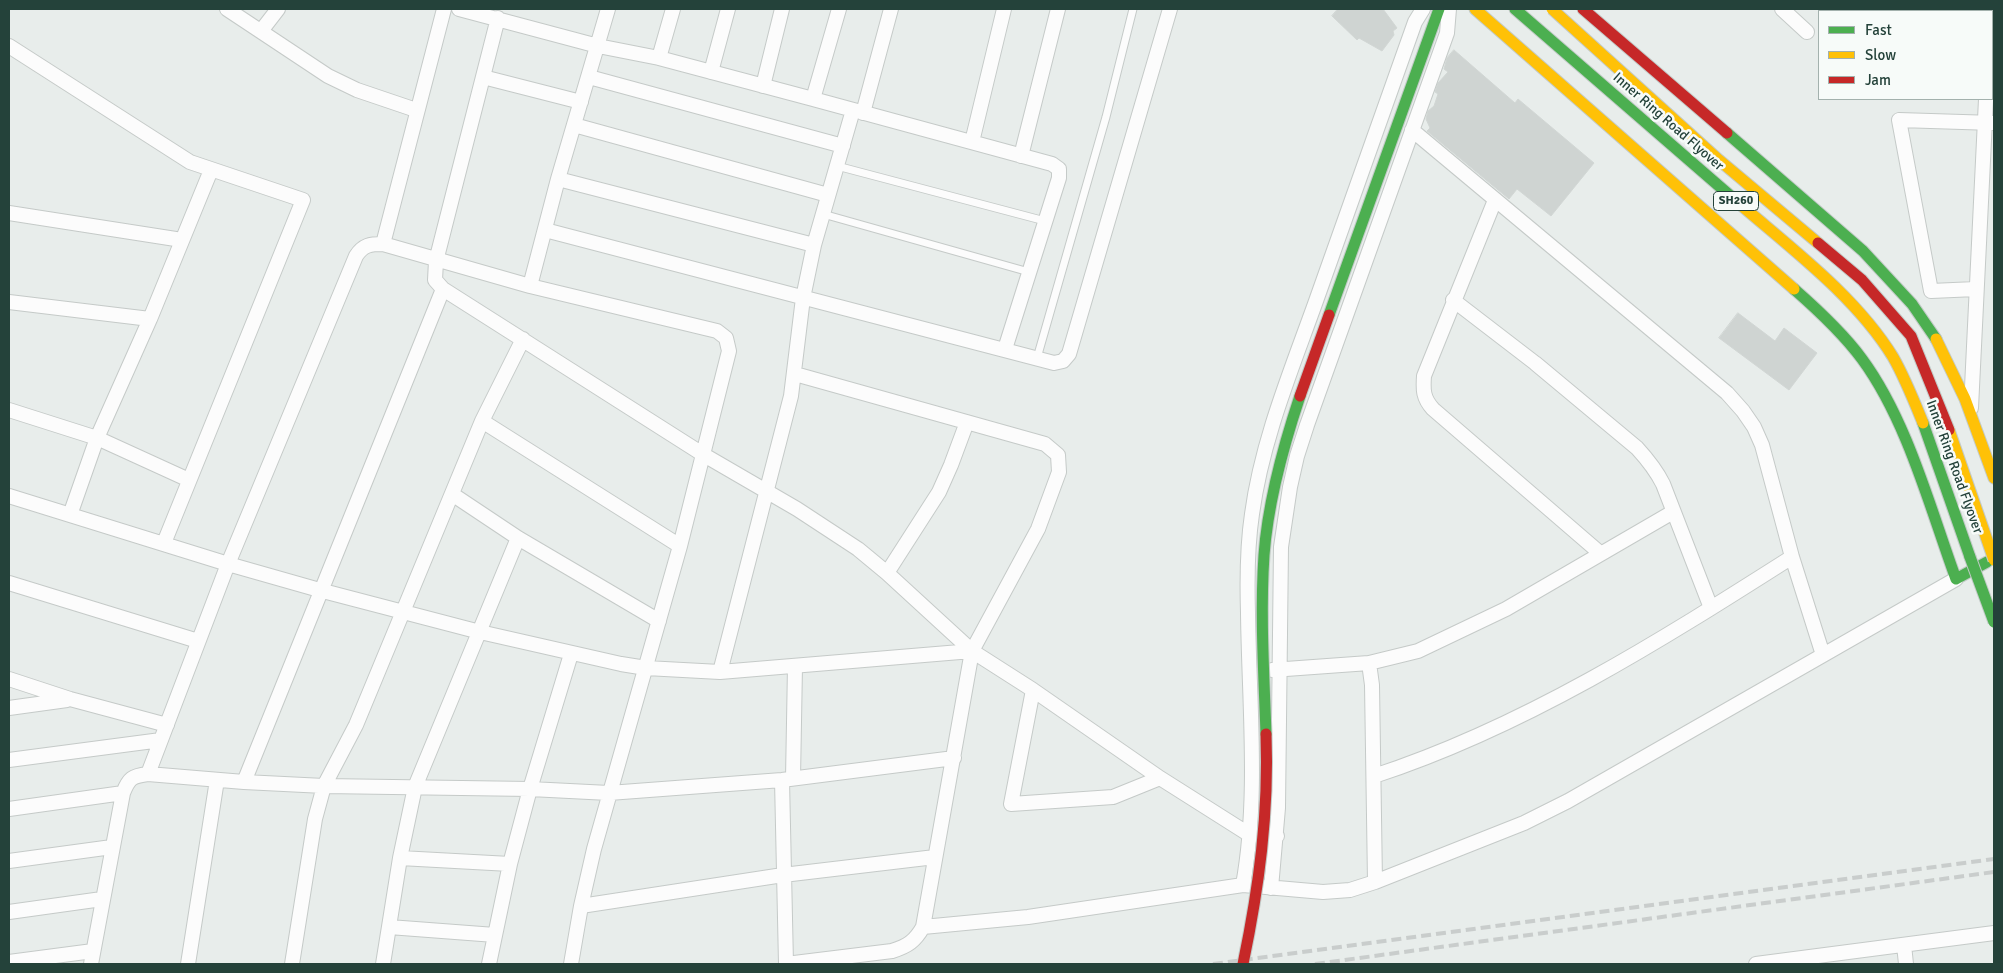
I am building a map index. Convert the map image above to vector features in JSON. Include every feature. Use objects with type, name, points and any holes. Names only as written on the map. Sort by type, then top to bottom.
[{"type":"main road","points":[[1243,964],[1257,899],[1264,840],[1267,769],[1263,603],[1264,555],[1269,513],[1286,437],[1439,9]]},
{"type":"main road","points":[[1475,9],[1817,309],[1847,340],[1868,368],[1889,405],[1956,579],[1994,559]]},
{"type":"main road","name":"Inner Ring Road Flyover","points":[[1515,9],[1827,280],[1870,325],[1894,358],[1923,422],[1994,622]]},
{"type":"main road","name":"Inner Ring Road Flyover","points":[[1552,9],[1720,160],[1862,280],[1887,306],[1911,336],[1940,405],[1994,559]]},
{"type":"main road","points":[[1583,9],[1863,251],[1898,287],[1926,324],[1947,361],[1970,412],[1994,478]]},
{"type":"street","points":[[227,9],[328,76],[357,90],[416,110]]},
{"type":"street","points":[[261,31],[278,9]]},
{"type":"street","points":[[383,244],[416,110],[444,9]]},
{"type":"street","points":[[459,9],[598,46],[659,58],[1052,164],[1059,169],[1059,178],[1005,349]]},
{"type":"street","points":[[530,286],[558,179],[608,9]]},
{"type":"street","points":[[659,58],[673,9]]},
{"type":"street","points":[[711,72],[728,9]]},
{"type":"street","points":[[763,86],[782,9]]},
{"type":"street","points":[[813,99],[839,9]]},
{"type":"street","points":[[720,672],[791,396],[795,374],[802,298],[814,245],[843,146],[858,112],[891,9]]},
{"type":"street","points":[[972,142],[1004,9]]},
{"type":"street","points":[[1021,156],[1058,9]]},
{"type":"street","points":[[545,230],[1054,363],[1062,361],[1069,354],[1170,9]]},
{"type":"street","points":[[1243,885],[1250,835],[1248,550],[1252,515],[1266,447],[1276,411],[1415,22],[1423,9]]},
{"type":"street","points":[[1271,888],[1277,836],[1281,547],[1286,507],[1297,456],[1447,33],[1449,9]]},
{"type":"street","points":[[1782,9],[1807,32]]},
{"type":"street","points":[[498,18],[436,261],[435,280],[443,289],[704,456],[797,509],[850,544],[888,573],[972,651],[1033,690],[1160,778],[1250,835],[1277,836]]},
{"type":"street","points":[[9,46],[190,162],[303,200],[164,543]]},
{"type":"street","points":[[483,77],[581,102]]},
{"type":"street","points":[[589,77],[843,146]]},
{"type":"street","points":[[1970,412],[1976,289],[1989,123],[1986,100]]},
{"type":"street","points":[[1976,289],[1931,291],[1898,120],[1989,123]]},
{"type":"street","points":[[574,125],[828,195]]},
{"type":"street","points":[[1412,130],[1727,393],[1743,411],[1754,427],[1762,445],[1792,557],[1823,655]]},
{"type":"street","points":[[70,515],[97,438],[150,319],[211,170]]},
{"type":"street","points":[[558,179],[814,245]]},
{"type":"street","points":[[1495,200],[1453,300],[1424,376],[1423,390],[1426,401],[1600,553]]},
{"type":"street","points":[[9,213],[182,240]]},
{"type":"street","points":[[148,774],[228,564],[356,256],[361,248],[371,244],[383,244],[436,261],[530,286],[717,331],[726,338],[729,350],[680,546],[609,793],[581,906],[571,964]]},
{"type":"street","points":[[244,782],[323,591],[443,289]]},
{"type":"street","points":[[1453,300],[1535,363],[1638,448],[1657,470],[1712,608]]},
{"type":"street","points":[[9,302],[150,319]]},
{"type":"street","points":[[292,964],[315,819],[324,786],[356,725],[482,421],[523,339]]},
{"type":"street","points":[[795,374],[1045,444],[1058,455],[1059,472],[1038,529],[972,651],[923,927],[917,938],[907,946],[892,951],[786,964],[783,876],[787,779],[795,666]]},
{"type":"street","points":[[9,410],[97,438],[189,480]]},
{"type":"street","points":[[482,421],[680,546]]},
{"type":"street","points":[[888,573],[939,492],[966,422]]},
{"type":"street","points":[[452,494],[518,538],[659,622]]},
{"type":"street","points":[[9,496],[228,564],[323,591],[571,654],[646,668],[720,672],[972,651]]},
{"type":"street","points":[[1248,671],[1369,663],[1418,652],[1506,609],[1673,512]]},
{"type":"street","points":[[382,964],[400,858],[415,787],[518,538]]},
{"type":"street","points":[[1374,776],[1423,760],[1563,694],[1712,608],[1792,557]]},
{"type":"street","points":[[923,927],[1028,917],[1243,885],[1323,892],[1350,890],[1375,882],[1516,826],[1568,800],[1956,579]]},
{"type":"street","points":[[9,584],[198,641]]},
{"type":"street","points":[[489,964],[510,864],[530,789],[571,654]]},
{"type":"street","points":[[1369,663],[1372,685],[1375,882]]},
{"type":"street","points":[[9,679],[70,699],[167,725]]},
{"type":"street","points":[[1033,690],[1011,804],[1113,797],[1160,778]]},
{"type":"street","points":[[9,708],[70,699]]},
{"type":"street","points":[[9,760],[161,740]]},
{"type":"street","points":[[9,962],[92,958],[123,793],[127,782],[135,776],[148,774],[324,786],[530,789],[609,793],[787,779],[954,758]]},
{"type":"street","points":[[188,964],[217,780]]},
{"type":"street","points":[[9,809],[123,793]]},
{"type":"street","points":[[9,861],[112,847]]},
{"type":"street","points":[[581,906],[935,856]]},
{"type":"street","points":[[400,858],[510,864]]},
{"type":"street","points":[[9,912],[102,899]]},
{"type":"street","points":[[389,927],[495,935]]},
{"type":"street","points":[[1756,964],[1994,933]]},
{"type":"street","points":[[1904,945],[1906,964]]},
{"type":"lane","points":[[1036,358],[1106,117],[1133,9]]},
{"type":"lane","points":[[837,166],[1044,221]]},
{"type":"lane","points":[[823,214],[1029,272]]},
{"type":"building","points":[[1338,9],[1383,9],[1397,28],[1393,31],[1394,35],[1382,51],[1359,38],[1357,40],[1332,16]]},
{"type":"building","points":[[1454,50],[1515,103],[1518,99],[1594,163],[1551,216],[1517,189],[1509,199],[1427,131],[1430,128],[1426,119],[1428,111],[1434,106],[1438,94],[1435,92],[1438,83],[1448,72],[1444,69],[1447,58]]},
{"type":"building","points":[[1738,313],[1775,341],[1784,328],[1817,353],[1789,390],[1719,338]]},
{"type":"railway","points":[[1213,964],[1994,859]]},
{"type":"railway","points":[[1315,964],[1994,872]]},
{"type":"traffic: fast","points":[[1329,315],[1439,9]]},
{"type":"traffic: fast","points":[[1515,9],[1734,199]]},
{"type":"traffic: fast","points":[[1727,133],[1863,251],[1912,304],[1936,339]]},
{"type":"traffic: fast","points":[[1794,289],[1847,340],[1878,383],[1905,437],[1956,579],[1987,562]]},
{"type":"traffic: fast","points":[[1266,734],[1262,600],[1266,535],[1277,474],[1300,396]]},
{"type":"traffic: fast","points":[[1923,423],[1970,557]]},
{"type":"traffic: fast","points":[[1970,557],[1994,622]]},
{"type":"traffic: slow","points":[[1475,9],[1794,289]]},
{"type":"traffic: slow","points":[[1552,9],[1719,160],[1818,243]]},
{"type":"traffic: slow","points":[[1734,199],[1820,272],[1860,313],[1893,357],[1923,423]]},
{"type":"traffic: slow","points":[[1936,339],[1965,399],[1994,478]]},
{"type":"traffic: slow","points":[[1949,430],[1994,560]]},
{"type":"traffic: jam","points":[[1583,9],[1727,133]]},
{"type":"traffic: jam","points":[[1818,243],[1862,280],[1911,336],[1949,430]]},
{"type":"traffic: jam","points":[[1300,396],[1329,315]]},
{"type":"traffic: jam","points":[[1243,964],[1262,850],[1266,792],[1266,734]]}]
